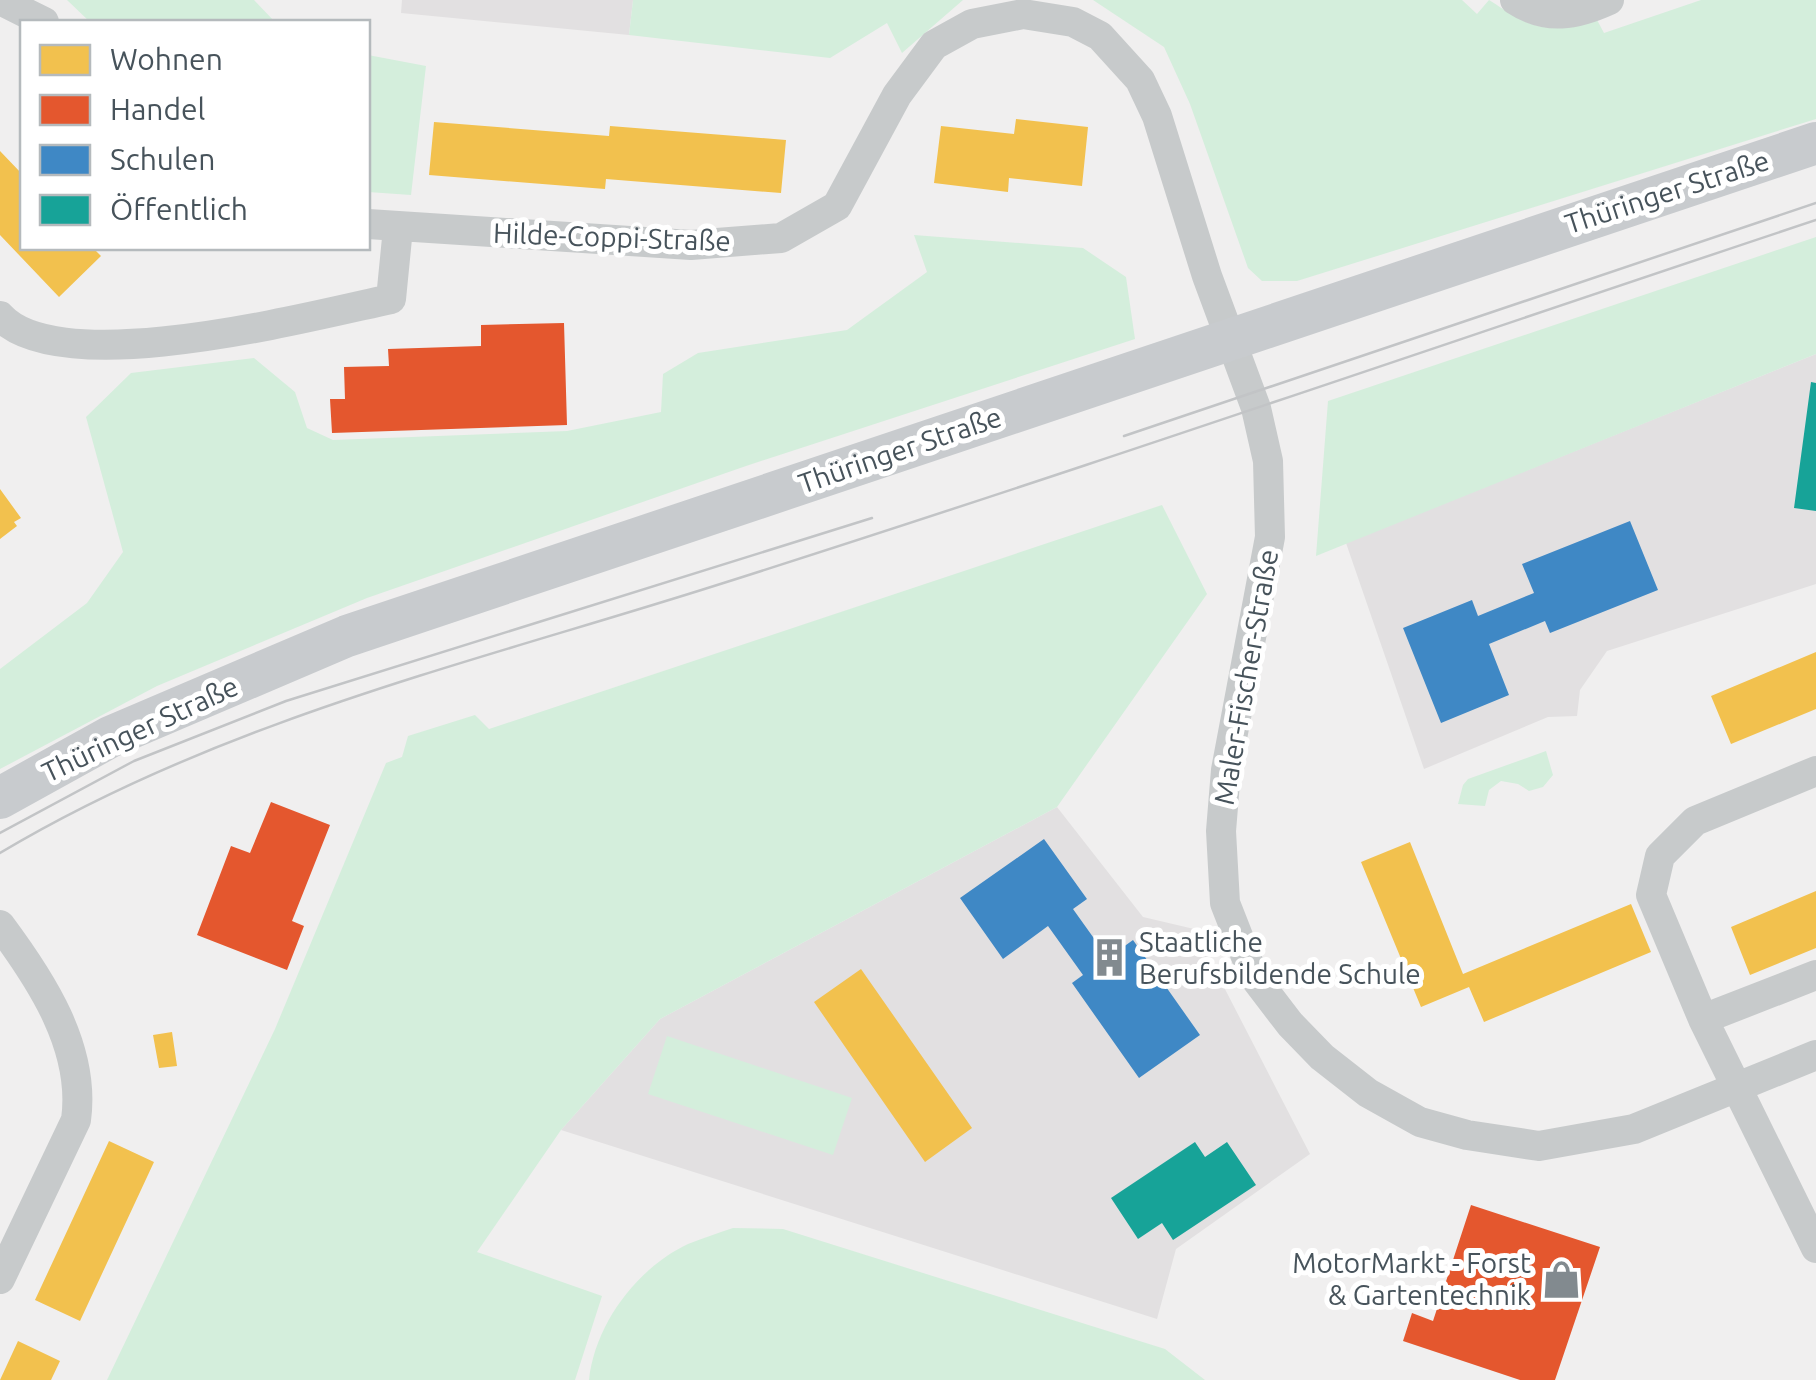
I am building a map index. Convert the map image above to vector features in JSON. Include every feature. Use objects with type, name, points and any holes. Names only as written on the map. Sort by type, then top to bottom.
[{"type":"main road","name":"Thüringer Straße","points":[[0,798],[110,737],[347,636],[1816,143]]},
{"type":"street","points":[[0,0],[40,20]]},
{"type":"street","points":[[1515,0],[1556,16],[1586,11],[1610,0]]},
{"type":"street","name":"Hilde-Coppi-Straße","points":[[0,316],[7,324],[56,343],[182,342],[392,299],[383,226],[690,245],[781,238],[836,206],[897,95],[934,45],[972,24],[1022,14],[1072,22],[1100,36],[1140,80],[1157,116],[1232,339]]},
{"type":"street","name":"Maler-Fischer-Straße","points":[[1232,339],[1256,408],[1268,461],[1270,537],[1226,770],[1221,831],[1225,903],[1254,977],[1290,1024],[1322,1058],[1368,1093],[1420,1122],[1467,1135],[1539,1146],[1634,1129],[1816,1055]]},
{"type":"street","points":[[1816,771],[1695,821],[1660,856],[1651,894],[1703,1019],[1816,1248]]},
{"type":"street","points":[[0,925],[45,992],[69,1041],[80,1096],[76,1120],[0,1279]]},
{"type":"street","points":[[1703,1019],[1816,975]]},
{"type":"shaded area","points":[[402,0],[633,0],[629,35],[401,13]]},
{"type":"shaded area","points":[[1816,354],[1816,584],[1607,651],[1580,690],[1577,716],[1548,717],[1424,769],[1346,543]]},
{"type":"shaded area","points":[[1057,807],[1143,917],[1194,929],[1310,1154],[1176,1249],[1157,1319],[561,1130],[660,1019]]},
{"type":"green space","points":[[67,0],[254,0],[273,20],[88,20]]},
{"type":"green space","points":[[633,0],[963,0],[902,53],[887,23],[830,58],[629,35]]},
{"type":"green space","points":[[1093,0],[1462,0],[1477,14],[1489,0],[1519,19],[1540,26],[1596,18],[1604,33],[1701,0],[1816,0],[1816,119],[1297,281],[1262,281],[1248,268],[1190,104],[1164,47]]},
{"type":"green space","points":[[370,55],[426,66],[411,195],[370,192]]},
{"type":"green space","points":[[914,235],[1083,248],[1126,277],[1135,339],[746,466],[367,598],[157,686],[0,769],[0,669],[87,603],[123,552],[86,417],[131,373],[254,358],[295,392],[307,428],[333,440],[567,431],[661,412],[663,374],[698,353],[847,330],[927,272]]},
{"type":"green space","points":[[1816,237],[1816,354],[1316,556],[1328,401]]},
{"type":"green space","points":[[1162,505],[1207,594],[1057,807],[660,1019],[561,1130],[477,1252],[602,1296],[575,1380],[107,1380],[275,1029],[386,763],[402,757],[408,736],[475,715],[489,729]]},
{"type":"green space","points":[[1546,751],[1553,775],[1543,787],[1529,791],[1501,781],[1489,790],[1485,806],[1458,804],[1468,779]]},
{"type":"green space","points":[[667,1036],[852,1098],[833,1155],[648,1094]]},
{"type":"green space","points":[[733,1228],[783,1229],[1165,1349],[1205,1380],[589,1380],[600,1338],[636,1283],[669,1254]]},
{"type":"building: Wohnen","points":[[1016,119],[1088,127],[1082,186],[1009,178],[1008,192],[934,183],[941,126],[1014,134]]},
{"type":"building: Wohnen","points":[[434,122],[609,136],[610,126],[786,140],[781,193],[606,179],[605,189],[429,175]]},
{"type":"building: Wohnen","points":[[0,151],[20,172],[20,250],[95,250],[101,256],[59,297],[0,235]]},
{"type":"building: Wohnen","points":[[0,489],[21,518],[0,539]]},
{"type":"building: Wohnen","points":[[1816,652],[1816,709],[1731,744],[1711,696]]},
{"type":"building: Wohnen","points":[[1410,842],[1463,974],[1631,904],[1651,952],[1484,1022],[1469,987],[1421,1007],[1361,862]]},
{"type":"building: Wohnen","points":[[1816,891],[1816,948],[1750,975],[1731,927]]},
{"type":"building: Wohnen","points":[[861,969],[972,1128],[925,1162],[814,1002]]},
{"type":"building: Wohnen","points":[[172,1032],[177,1066],[159,1068],[153,1035]]},
{"type":"building: Wohnen","points":[[109,1141],[154,1162],[80,1321],[35,1300]]},
{"type":"building: Wohnen","points":[[18,1341],[60,1361],[51,1380],[0,1380]]},
{"type":"building: Handel","points":[[564,323],[567,425],[332,433],[330,399],[345,399],[344,367],[389,366],[388,349],[481,346],[481,325]]},
{"type":"building: Handel","points":[[271,802],[330,825],[292,921],[304,926],[287,970],[197,935],[231,846],[250,853]]},
{"type":"building: Handel","points":[[1471,1205],[1600,1247],[1555,1380],[1520,1380],[1403,1341],[1412,1313],[1433,1321]]},
{"type":"building: Schulen","points":[[1630,521],[1658,590],[1550,633],[1545,621],[1489,644],[1509,695],[1441,723],[1403,628],[1472,600],[1478,616],[1534,593],[1522,564]]},
{"type":"building: Schulen","name":"Staatliche Berufsbildende Schule","points":[[1044,839],[1087,899],[1073,909],[1108,958],[1133,940],[1200,1035],[1139,1078],[1072,983],[1083,975],[1048,926],[1003,959],[960,898]]},
{"type":"building: Öffentlich","points":[[1811,382],[1816,383],[1816,511],[1794,508]]},
{"type":"building: Öffentlich","points":[[1195,1142],[1205,1157],[1227,1142],[1256,1185],[1173,1240],[1162,1223],[1138,1239],[1111,1198]]},
{"type":"tram line","points":[[1124,436],[1816,203]]},
{"type":"tram line","points":[[0,853],[171,766],[349,699],[852,542],[1816,220]]},
{"type":"tram line","points":[[0,833],[134,761],[286,701],[872,518]]},
{"type":"place","name":"Staatliche Berufsbildende Schule","points":[[1109,958]]},
{"type":"place","name":"MotorMarkt - Forst & Gartentechnik","points":[[1561,1279]]}]
